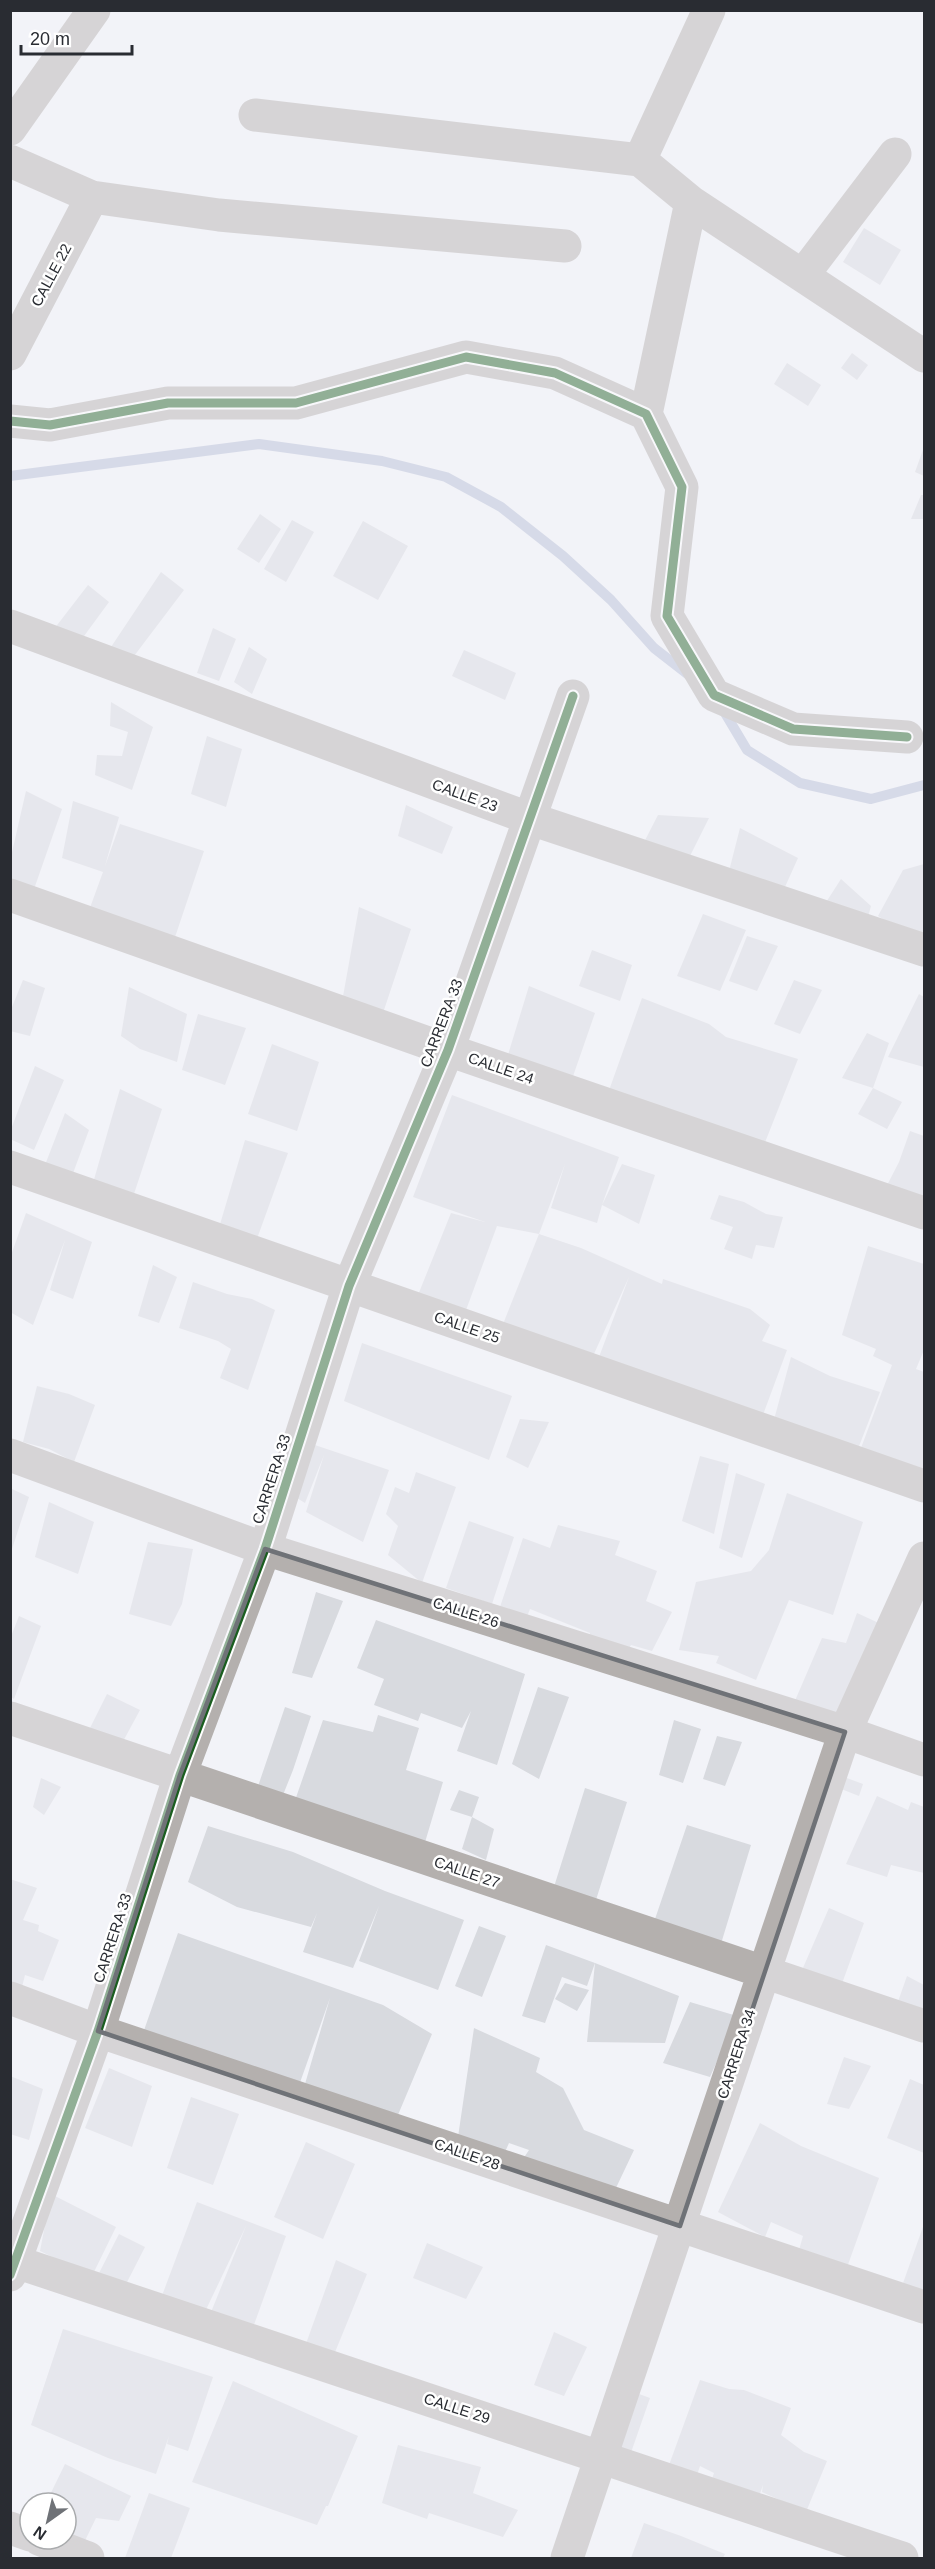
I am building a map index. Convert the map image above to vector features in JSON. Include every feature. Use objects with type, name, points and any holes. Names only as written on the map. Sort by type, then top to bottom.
[{"type":"street","points":[[10,129],[94,10]]},
{"type":"street","points":[[640,160],[709,10]]},
{"type":"street","points":[[255,115],[640,160],[690,202],[924,356]]},
{"type":"street","points":[[803,275],[895,154]]},
{"type":"street","points":[[10,161],[92,197],[219,214],[565,246]]},
{"type":"street","name":"CALLE 22","points":[[10,354],[92,197]]},
{"type":"street","points":[[690,202],[646,414],[682,487],[667,616],[714,695],[793,729],[907,737]]},
{"type":"street","points":[[10,421],[50,425],[168,403],[296,403],[466,357],[555,373],[646,414]]},
{"type":"street","name":"CALLE 23","points":[[10,626],[531,819],[924,950]]},
{"type":"street","name":"CARRERA 33","points":[[12,2266],[98,2031],[180,1775],[265,1549],[350,1286],[448,1050],[573,696]]},
{"type":"street","name":"CALLE 24","points":[[10,895],[448,1050],[924,1213]]},
{"type":"street","name":"CALLE 25","points":[[10,1167],[924,1486]]},
{"type":"street","name":"CALLE 26","points":[[10,1455],[265,1549],[845,1732],[924,1760]]},
{"type":"street","name":"CARRERA 34","points":[[567,2559],[680,2226],[762,1971],[845,1732],[924,1558]]},
{"type":"street","name":"CALLE 27","points":[[10,1718],[924,2026]]},
{"type":"street","name":"CALLE 28","points":[[10,1998],[98,2031],[924,2307]]},
{"type":"street","name":"CALLE 29","points":[[12,2266],[602,2456],[903,2559]]},
{"type":"street","points":[[68,2551],[88,2559]]},
{"type":"highlighted area","points":[[265,1549],[845,1732],[680,2226],[98,2031],[180,1775]]},
{"type":"building","points":[[864,228],[901,250],[880,285],[843,262]]},
{"type":"building","points":[[852,353],[868,365],[857,380],[841,368]]},
{"type":"building","points":[[787,363],[821,385],[808,406],[774,384]]},
{"type":"building","points":[[924,447],[924,476],[915,472]]},
{"type":"building","points":[[921,495],[924,495],[924,519],[911,519]]},
{"type":"building","points":[[260,514],[281,529],[259,563],[237,549]]},
{"type":"building","points":[[292,520],[314,532],[286,582],[264,569]]},
{"type":"building","points":[[363,521],[408,546],[378,600],[333,576]]},
{"type":"building","points":[[161,572],[184,590],[128,664],[111,647]]},
{"type":"building","points":[[88,585],[109,602],[76,647],[51,633]]},
{"type":"building","points":[[213,628],[236,639],[219,681],[197,673]]},
{"type":"building","points":[[249,647],[267,659],[252,694],[234,682]]},
{"type":"building","points":[[464,650],[516,673],[505,700],[452,676]]},
{"type":"building","points":[[111,702],[153,727],[132,790],[95,775],[97,755],[122,756],[128,732],[110,726]]},
{"type":"building","points":[[207,736],[242,749],[226,807],[191,794]]},
{"type":"building","points":[[26,791],[62,809],[33,892],[10,882],[10,861]]},
{"type":"building","points":[[73,801],[119,817],[105,866],[120,824],[204,851],[171,949],[87,916],[103,872],[62,858]]},
{"type":"building","points":[[406,805],[453,827],[442,854],[398,836]]},
{"type":"building","points":[[658,815],[709,818],[685,866],[640,850]]},
{"type":"building","points":[[740,828],[798,858],[780,898],[727,879]]},
{"type":"building","points":[[924,864],[923,944],[878,916],[903,870]]},
{"type":"building","points":[[841,879],[871,906],[865,928],[823,907]]},
{"type":"building","points":[[359,907],[411,929],[381,1019],[342,1002]]},
{"type":"building","points":[[703,914],[746,930],[720,991],[677,976]]},
{"type":"building","points":[[747,936],[778,946],[757,991],[729,981]]},
{"type":"building","points":[[592,950],[632,965],[620,1001],[579,986]]},
{"type":"building","points":[[23,980],[45,988],[30,1036],[10,1031],[10,1012]]},
{"type":"building","points":[[794,980],[822,990],[800,1034],[774,1024]]},
{"type":"building","points":[[529,986],[595,1013],[571,1082],[507,1058]]},
{"type":"building","points":[[129,987],[187,1014],[177,1062],[140,1049],[121,1036]]},
{"type":"building","points":[[919,994],[924,997],[924,1067],[888,1057]]},
{"type":"building","points":[[642,998],[709,1024],[726,1037],[798,1059],[762,1150],[607,1096]]},
{"type":"building","points":[[198,1014],[246,1028],[225,1085],[182,1070]]},
{"type":"building","points":[[867,1033],[889,1043],[873,1088],[842,1078]]},
{"type":"building","points":[[272,1044],[319,1062],[297,1131],[248,1114]]},
{"type":"building","points":[[35,1066],[64,1080],[34,1150],[10,1139],[10,1132]]},
{"type":"building","points":[[873,1088],[902,1102],[887,1129],[858,1114]]},
{"type":"building","points":[[120,1089],[162,1109],[132,1200],[93,1183]]},
{"type":"building","points":[[452,1095],[619,1157],[597,1223],[551,1208],[565,1164],[539,1234],[497,1226],[462,1321],[418,1295],[451,1213],[485,1222],[413,1197]]},
{"type":"building","points":[[65,1113],[89,1130],[72,1176],[45,1165]]},
{"type":"building","points":[[910,1131],[924,1136],[924,1204],[882,1195],[899,1162]]},
{"type":"building","points":[[245,1140],[288,1153],[254,1247],[218,1231]]},
{"type":"building","points":[[622,1164],[655,1175],[639,1224],[602,1205]]},
{"type":"building","points":[[719,1195],[744,1202],[766,1214],[783,1217],[774,1248],[756,1245],[752,1259],[724,1249],[733,1227],[710,1219]]},
{"type":"building","points":[[26,1213],[92,1242],[73,1299],[50,1290],[65,1240],[33,1325],[10,1312],[10,1258]]},
{"type":"building","points":[[539,1234],[581,1248],[662,1284],[663,1279],[750,1309],[770,1325],[762,1341],[787,1350],[760,1423],[599,1357],[629,1277],[593,1356],[501,1329]]},
{"type":"building","points":[[868,1246],[924,1264],[924,1350],[916,1369],[924,1372],[924,1480],[861,1448],[892,1365],[873,1356],[876,1349],[842,1335]]},
{"type":"building","points":[[153,1265],[177,1277],[159,1323],[138,1316]]},
{"type":"building","points":[[193,1282],[227,1294],[252,1299],[275,1310],[248,1390],[220,1378],[231,1349],[218,1341],[179,1328]]},
{"type":"building","points":[[362,1343],[512,1396],[489,1460],[344,1401]]},
{"type":"building","points":[[791,1357],[830,1376],[880,1392],[856,1454],[772,1427]]},
{"type":"building","points":[[37,1386],[69,1394],[95,1405],[74,1462],[49,1449],[23,1442]]},
{"type":"building","points":[[520,1419],[549,1422],[528,1468],[506,1457]]},
{"type":"building","points":[[309,1443],[389,1470],[363,1542],[306,1512],[324,1455],[305,1503],[292,1495]]},
{"type":"building","points":[[700,1456],[729,1464],[714,1534],[682,1521]]},
{"type":"building","points":[[416,1472],[456,1487],[422,1583],[388,1555],[398,1526],[386,1514],[395,1487],[409,1493]]},
{"type":"building","points":[[736,1473],[765,1484],[742,1558],[719,1548]]},
{"type":"building","points":[[12,1489],[29,1497],[11,1552],[10,1492]]},
{"type":"building","points":[[787,1493],[863,1522],[833,1615],[789,1600],[756,1680],[716,1663],[719,1656],[679,1650],[696,1582],[751,1571],[769,1550]]},
{"type":"building","points":[[49,1502],[94,1522],[78,1574],[35,1557]]},
{"type":"building","points":[[469,1521],[514,1537],[492,1604],[446,1588]]},
{"type":"building","points":[[558,1525],[620,1541],[615,1555],[657,1571],[646,1601],[672,1612],[652,1651],[631,1645],[628,1650],[588,1639],[590,1633],[530,1609],[526,1619],[500,1607],[523,1538],[550,1548]]},
{"type":"building","points":[[148,1542],[193,1549],[182,1604],[171,1626],[129,1614]]},
{"type":"building","points":[[316,1592],[343,1601],[312,1678],[292,1673]]},
{"type":"building","points":[[857,1613],[881,1624],[848,1723],[794,1703],[822,1638],[846,1643]]},
{"type":"building","points":[[19,1616],[41,1626],[14,1699],[10,1696],[10,1639]]},
{"type":"building","points":[[376,1620],[525,1674],[497,1765],[457,1751],[471,1711],[462,1728],[421,1713],[418,1721],[374,1705],[384,1679],[357,1668]]},
{"type":"building","points":[[538,1687],[569,1697],[539,1779],[512,1764]]},
{"type":"building","points":[[107,1694],[140,1710],[120,1747],[86,1736]]},
{"type":"building","points":[[285,1707],[311,1716],[279,1805],[255,1795]]},
{"type":"building","points":[[378,1715],[419,1728],[406,1770],[443,1782],[423,1849],[292,1809],[323,1720],[373,1732]]},
{"type":"building","points":[[674,1720],[701,1729],[683,1783],[659,1775]]},
{"type":"building","points":[[717,1736],[742,1742],[725,1786],[703,1779]]},
{"type":"building","points":[[836,1774],[863,1784],[859,1796],[831,1785]]},
{"type":"building","points":[[41,1778],[61,1787],[44,1815],[33,1807]]},
{"type":"building","points":[[585,1788],[627,1802],[595,1903],[553,1890]]},
{"type":"building","points":[[459,1790],[479,1797],[472,1817],[450,1810]]},
{"type":"building","points":[[877,1796],[908,1810],[911,1802],[924,1807],[924,1873],[891,1865],[887,1877],[846,1864]]},
{"type":"building","points":[[472,1817],[494,1829],[486,1860],[462,1849]]},
{"type":"building","points":[[687,1825],[751,1845],[720,1947],[655,1919]]},
{"type":"building","points":[[208,1826],[293,1852],[385,1891],[464,1920],[438,1990],[359,1961],[379,1906],[353,1968],[303,1952],[317,1913],[311,1927],[237,1907],[188,1882]]},
{"type":"building","points":[[10,1879],[37,1888],[23,1920],[39,1925],[38,1931],[59,1940],[43,1981],[25,1975],[22,1987],[10,1982]]},
{"type":"building","points":[[829,1908],[864,1923],[840,1989],[799,1977]]},
{"type":"building","points":[[479,1926],[506,1936],[482,1997],[455,1986]]},
{"type":"building","points":[[178,1933],[383,2005],[432,2034],[395,2122],[305,2084],[330,1998],[297,2091],[142,2036]]},
{"type":"building","points":[[546,1945],[595,1963],[587,1986],[562,1977],[545,2023],[522,2016]]},
{"type":"building","points":[[595,1963],[679,1996],[665,2043],[587,2042]]},
{"type":"building","points":[[907,1976],[924,1985],[924,2010],[895,2010]]},
{"type":"building","points":[[565,1983],[589,1990],[577,2011],[555,1999]]},
{"type":"building","points":[[690,2002],[737,2016],[710,2077],[663,2063]]},
{"type":"building","points":[[474,2028],[540,2058],[536,2072],[563,2088],[584,2130],[634,2150],[615,2190],[523,2159],[529,2150],[509,2143],[505,2152],[458,2137]]},
{"type":"building","points":[[844,2057],[871,2066],[849,2109],[827,2104]]},
{"type":"building","points":[[109,2068],[152,2086],[132,2147],[85,2128]]},
{"type":"building","points":[[10,2076],[43,2089],[29,2140],[10,2134]]},
{"type":"building","points":[[910,2079],[924,2085],[924,2153],[887,2138]]},
{"type":"building","points":[[191,2097],[239,2114],[213,2185],[167,2168]]},
{"type":"building","points":[[760,2123],[801,2146],[879,2178],[845,2273],[799,2250],[803,2236],[771,2222],[765,2237],[718,2212]]},
{"type":"building","points":[[306,2142],[355,2164],[323,2239],[274,2217]]},
{"type":"building","points":[[51,2194],[116,2227],[92,2276],[40,2251]]},
{"type":"building","points":[[197,2202],[286,2236],[251,2333],[209,2317],[246,2226],[202,2318],[160,2301]]},
{"type":"building","points":[[924,2224],[924,2291],[902,2286]]},
{"type":"building","points":[[119,2234],[145,2247],[123,2290],[97,2277]]},
{"type":"building","points":[[427,2243],[483,2267],[466,2299],[413,2278]]},
{"type":"building","points":[[336,2260],[367,2274],[331,2362],[303,2352]]},
{"type":"building","points":[[63,2329],[213,2377],[188,2451],[167,2444],[169,2436],[156,2474],[108,2458],[31,2425]]},
{"type":"building","points":[[554,2332],[587,2347],[564,2396],[534,2385]]},
{"type":"building","points":[[700,2380],[729,2389],[744,2390],[791,2408],[781,2435],[804,2452],[827,2461],[806,2512],[762,2492],[763,2485],[756,2505],[709,2488],[714,2473],[700,2466],[696,2478],[669,2465]]},
{"type":"building","points":[[233,2381],[358,2436],[328,2506],[317,2525],[192,2482]]},
{"type":"building","points":[[628,2390],[650,2398],[627,2464],[604,2455]]},
{"type":"building","points":[[398,2445],[481,2467],[473,2493],[518,2510],[503,2537],[429,2513],[427,2519],[382,2503]]},
{"type":"building","points":[[65,2464],[131,2496],[119,2521],[96,2518],[80,2551],[78,2549],[78,2491],[52,2491]]},
{"type":"building","points":[[149,2493],[190,2508],[171,2558],[125,2558]]},
{"type":"building","points":[[644,2523],[725,2554],[723,2558],[631,2558]]},
{"type":"waterway","points":[[10,476],[259,444],[382,461],[446,477],[501,507],[563,556],[611,600],[654,648],[690,676]]},
{"type":"waterway","points":[[722,708],[747,750],[800,783],[871,799],[924,785]]},
{"type":"cycle path","points":[[10,421],[50,425],[168,403],[296,403],[466,357],[555,373],[646,414],[682,487],[667,616],[714,695],[793,729],[907,737]]},
{"type":"cycle path","points":[[10,2275],[98,2031],[180,1775],[265,1549],[349,1286],[448,1050],[573,696]]}]
